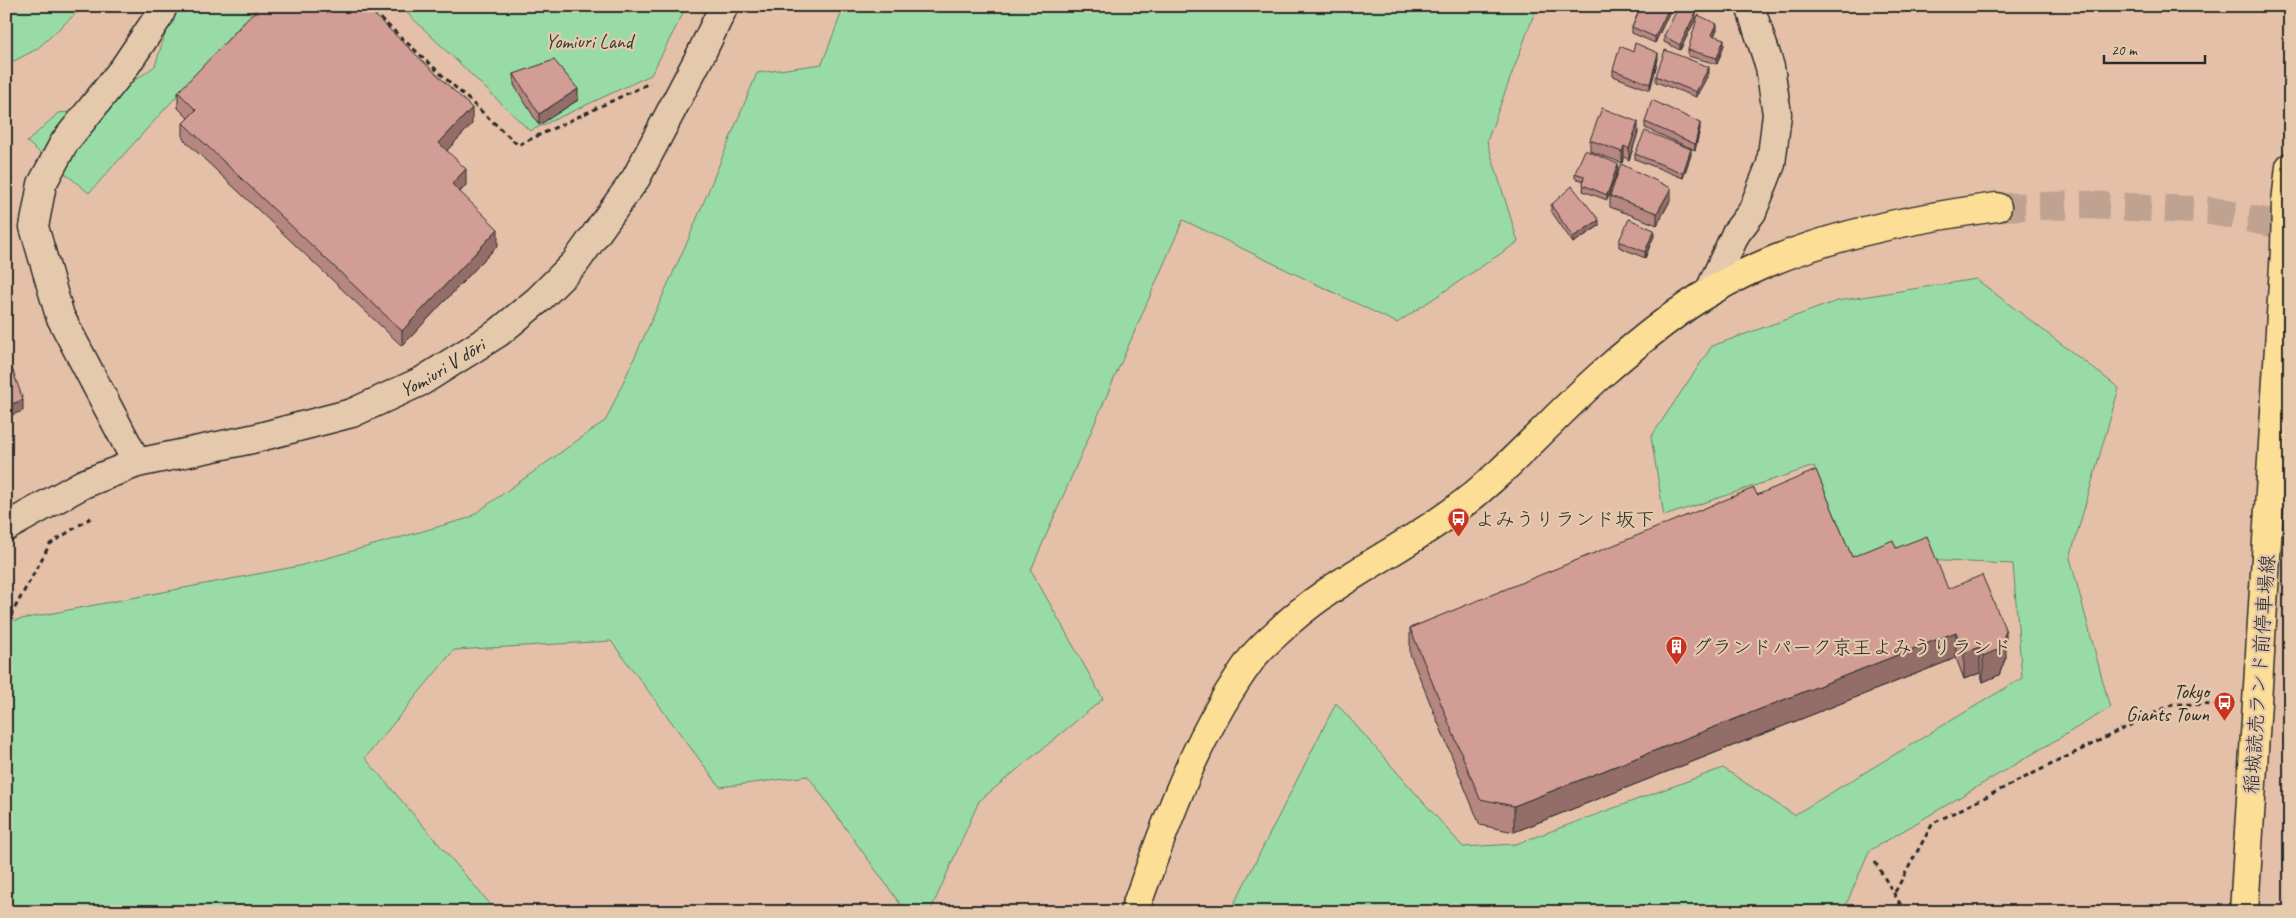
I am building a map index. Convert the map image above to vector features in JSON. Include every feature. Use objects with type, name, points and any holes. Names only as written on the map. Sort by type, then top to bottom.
[{"type":"main road","name":"稲城読売ランド前停車場線","points":[[2244,912],[2290,167]]},
{"type":"main road","points":[[1134,912],[1181,785],[1226,698],[1256,654],[1293,617],[1454,511],[1503,469],[1605,370],[1709,292],[1743,274],[1794,253],[1861,232],[1931,216],[1996,207]]},
{"type":"street","points":[[137,463],[60,316],[34,227],[42,184],[64,143],[124,68],[160,16],[163,6]]},
{"type":"street","name":"Yomiuri V dōri","points":[[6,527],[82,484],[137,463],[252,439],[352,413],[422,381],[498,333],[557,282],[575,263],[609,218],[636,178],[653,147],[724,6]]},
{"type":"street","points":[[1709,292],[1736,233],[1752,212],[1771,164],[1777,114],[1770,67],[1750,6]]},
{"type":"path","points":[[366,6],[518,145],[655,80]]},
{"type":"path","points":[[6,624],[50,544],[94,517],[82,484]]},
{"type":"path","points":[[1895,892],[1933,823],[2173,704],[2227,705]]},
{"type":"path","points":[[1875,862],[1895,892],[1905,912]]},
{"type":"green space","points":[[14,6],[84,6],[37,49],[6,65],[6,20]]},
{"type":"green space","points":[[174,6],[258,6],[89,193],[27,142],[58,113],[94,110],[155,66]]},
{"type":"green space","name":"Yomiuri Land","points":[[391,6],[687,6],[651,75],[530,131],[407,13]]},
{"type":"green space","points":[[844,6],[1537,6],[1487,141],[1518,242],[1397,323],[1183,220],[1031,570],[1103,699],[979,801],[930,912],[906,912],[808,776],[720,787],[611,641],[454,650],[365,758],[497,912],[6,912],[6,622],[299,566],[469,518],[606,420],[688,240],[757,73],[822,64]]},
{"type":"green space","points":[[1976,279],[2119,388],[2070,558],[2110,708],[1869,851],[1843,912],[1230,912],[1336,703],[1463,847],[1516,844],[1723,768],[1794,815],[2022,678],[2013,564],[1852,557],[1814,466],[1664,516],[1651,437],[1712,346],[1837,301]]},
{"type":"building","points":[[260,6],[365,6],[472,108],[439,143],[466,169],[452,184],[498,229],[402,331],[183,123],[196,110],[178,92]]},
{"type":"building","points":[[1641,6],[1670,6],[1655,37],[1632,27]]},
{"type":"building","points":[[1679,6],[1696,12],[1680,45],[1664,36]]},
{"type":"building","points":[[1698,15],[1717,24],[1712,35],[1724,39],[1717,58],[1688,50]]},
{"type":"building","points":[[1635,43],[1658,53],[1650,84],[1613,70],[1620,46],[1633,52]]},
{"type":"building","points":[[1665,50],[1709,67],[1696,92],[1656,76]]},
{"type":"building","points":[[554,60],[578,89],[539,114],[514,74]]},
{"type":"building","points":[[1652,100],[1700,123],[1695,144],[1645,122]]},
{"type":"building","points":[[1602,108],[1638,122],[1629,149],[1624,146],[1622,152],[1590,140]]},
{"type":"building","points":[[1645,131],[1691,149],[1683,173],[1635,154]]},
{"type":"building","points":[[1585,150],[1618,164],[1607,195],[1583,185],[1584,176],[1575,173]]},
{"type":"building","points":[[1621,164],[1671,188],[1657,213],[1610,196]]},
{"type":"building","points":[[1572,186],[1599,220],[1573,237],[1551,205]]},
{"type":"building","points":[[1629,219],[1654,230],[1645,252],[1619,241]]},
{"type":"building","points":[[12,368],[23,400],[6,406],[6,370]]},
{"type":"building","name":"グランドパーク京王よみうりランド","points":[[1816,470],[1852,557],[1893,540],[1896,548],[1927,536],[1948,589],[1982,575],[2006,631],[1999,649],[1983,656],[1980,647],[1964,653],[1956,632],[1514,806],[1480,799],[1410,628],[1754,488],[1757,495]]},
{"type":"tunnel","points":[[1997,207],[2087,205],[2212,211],[2290,227]]},
{"type":"place","name":"よみうりランド坂下","points":[[1459,538]]},
{"type":"place","name":"グランドパーク京王よみうりランド","points":[[1676,666]]},
{"type":"place","name":"Tokyo Giants Town","points":[[2225,722]]}]
